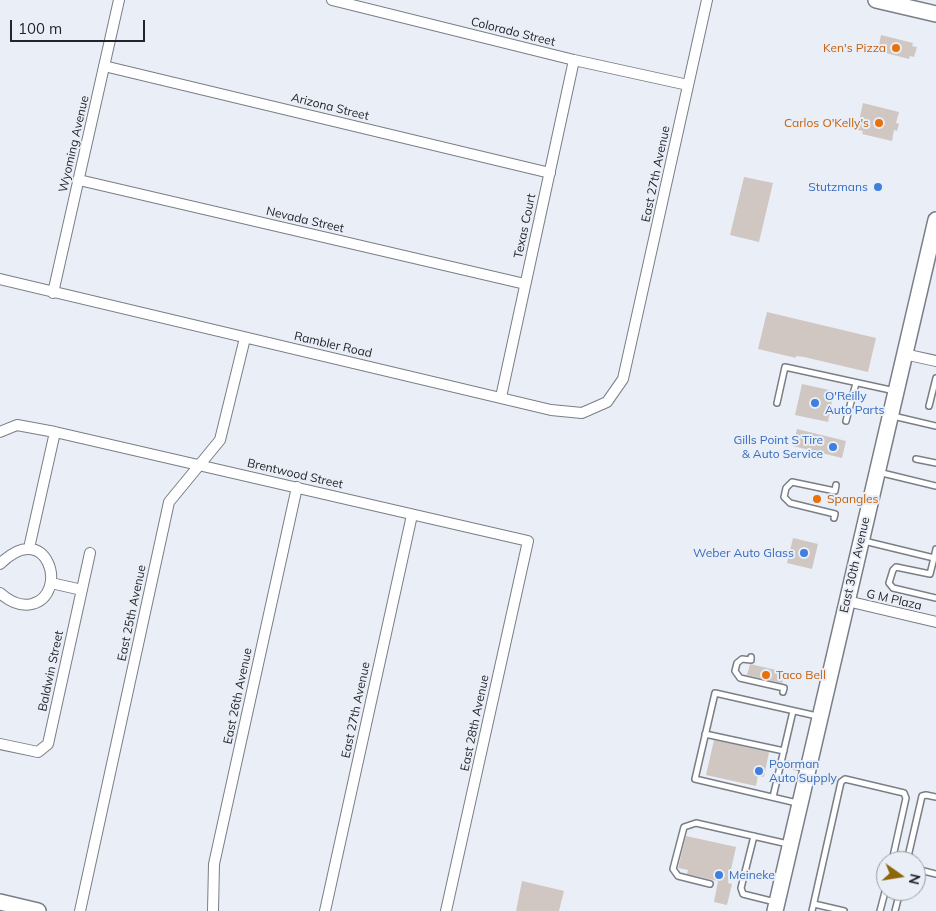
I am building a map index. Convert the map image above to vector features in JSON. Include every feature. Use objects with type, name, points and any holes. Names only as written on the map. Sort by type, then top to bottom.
[{"type":"main road","points":[[877,0],[936,14]]},
{"type":"main road","name":"East 30th Avenue","points":[[776,907],[936,220]]},
{"type":"main road","points":[[0,902],[38,911]]},
{"type":"street","name":"Wyoming Avenue","points":[[53,292],[119,0]]},
{"type":"street","name":"Colorado Street","points":[[332,0],[574,60],[688,85]]},
{"type":"street","name":"East 27th Avenue","points":[[630,354],[707,0]]},
{"type":"street","name":"Texas Court","points":[[502,397],[574,60]]},
{"type":"street","name":"Arizona Street","points":[[104,66],[550,173]]},
{"type":"street","name":"Nevada Street","points":[[79,180],[525,284]]},
{"type":"street","name":"Rambler Road","points":[[0,279],[552,410],[582,414],[607,402],[623,379],[630,354]]},
{"type":"street","name":"East 25th Avenue","points":[[80,911],[169,502],[220,440],[245,338]]},
{"type":"street","points":[[904,354],[936,361]]},
{"type":"street","name":"Brentwood Street","points":[[0,432],[17,425],[55,432],[528,541]]},
{"type":"street","points":[[29,548],[55,432]]},
{"type":"street","name":"East 26th Avenue","points":[[213,911],[214,864],[297,487]]},
{"type":"street","name":"East 27th Avenue","points":[[325,911],[412,515]]},
{"type":"street","name":"East 28th Avenue","points":[[446,911],[528,541]]},
{"type":"street","points":[[0,564],[10,554],[20,549],[29,548],[44,556],[50,566],[51,583],[49,592],[39,602],[27,605],[9,601],[0,593]]},
{"type":"street","name":"Baldwin Street","points":[[0,744],[38,752],[48,744],[90,553]]},
{"type":"street","points":[[51,583],[82,590]]},
{"type":"street","name":"G M Plaza","points":[[847,601],[936,622]]},
{"type":"lane","points":[[777,403],[785,367],[896,391]]},
{"type":"lane","points":[[930,406],[936,378]]},
{"type":"lane","points":[[846,421],[856,383]]},
{"type":"lane","points":[[890,416],[936,426]]},
{"type":"lane","points":[[916,459],[936,463]]},
{"type":"lane","points":[[877,472],[936,486]]},
{"type":"lane","points":[[834,518],[835,514],[790,503],[784,497],[786,488],[792,482],[835,491],[836,485]]},
{"type":"lane","points":[[861,540],[934,558]]},
{"type":"lane","points":[[936,549],[933,575],[896,567],[893,570],[889,583],[893,588],[936,598]]},
{"type":"lane","points":[[751,657],[751,660],[742,659],[737,663],[736,671],[740,678],[784,688],[783,692]]},
{"type":"lane","points":[[800,803],[695,779],[705,734],[715,693],[820,717]]},
{"type":"lane","points":[[773,797],[792,711]]},
{"type":"lane","points":[[705,734],[784,750]]},
{"type":"lane","points":[[781,763],[808,769]]},
{"type":"lane","points":[[812,911],[841,782],[845,779],[904,793],[906,798],[894,851]]},
{"type":"lane","points":[[909,851],[922,796],[936,797]]},
{"type":"lane","points":[[710,884],[678,876],[673,869],[684,827],[696,823],[790,845]]},
{"type":"lane","points":[[754,836],[741,888],[743,894],[776,907]]},
{"type":"lane","points":[[814,904],[844,911]]},
{"type":"building","points":[[881,35],[913,43],[912,46],[917,47],[914,57],[910,56],[909,59],[878,51]]},
{"type":"building","points":[[863,103],[899,112],[896,123],[899,124],[897,131],[894,130],[892,141],[862,134],[863,131],[857,130]]},
{"type":"building","points":[[744,177],[773,183],[759,242],[730,235]]},
{"type":"building","points":[[767,312],[876,338],[868,372],[804,357],[796,356],[796,358],[758,349]]},
{"type":"building","points":[[802,384],[834,391],[828,422],[795,415]]},
{"type":"building","points":[[797,429],[846,441],[842,458],[793,446]]},
{"type":"building","points":[[793,538],[818,544],[812,569],[787,563]]},
{"type":"building","name":"Taco Bell","points":[[750,664],[785,672],[782,683],[747,675]]},
{"type":"building","points":[[714,740],[769,752],[764,777],[758,776],[756,786],[706,775]]},
{"type":"building","points":[[686,836],[736,847],[728,883],[732,884],[727,905],[714,902],[718,881],[687,874],[688,870],[678,868]]},
{"type":"building","points":[[522,881],[564,891],[559,911],[516,911]]},
{"type":"place","name":"Ken's Pizza","points":[[896,48]]},
{"type":"place","name":"Carlos O'Kelly's","points":[[879,123]]},
{"type":"place","name":"Stutzmans","points":[[878,187]]},
{"type":"place","name":"O'Reilly Auto Parts","points":[[815,403]]},
{"type":"place","name":"Gills Point S Tire & Auto Service","points":[[833,447]]},
{"type":"place","name":"Spangles","points":[[817,499]]},
{"type":"place","name":"Weber Auto Glass","points":[[804,553]]},
{"type":"place","name":"Taco Bell","points":[[766,675]]},
{"type":"place","name":"Poorman Auto Supply","points":[[759,771]]},
{"type":"place","name":"Meineke","points":[[719,875]]}]
